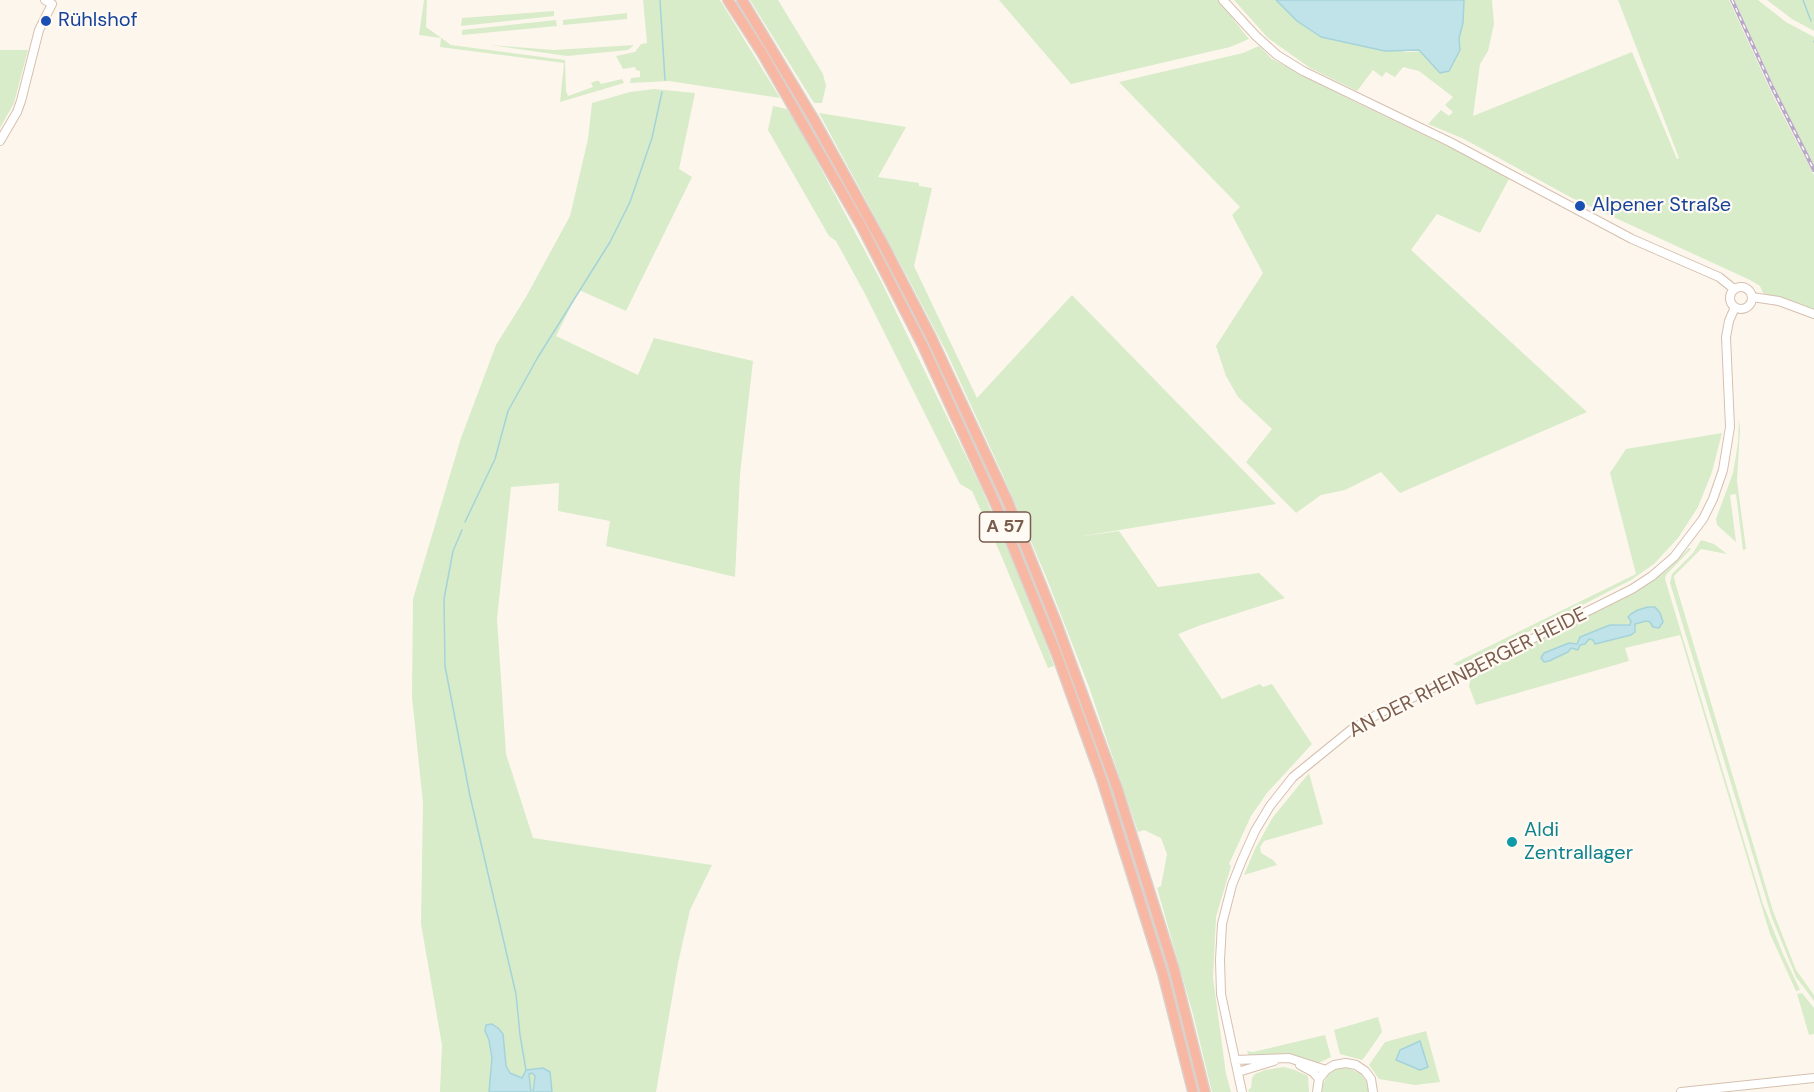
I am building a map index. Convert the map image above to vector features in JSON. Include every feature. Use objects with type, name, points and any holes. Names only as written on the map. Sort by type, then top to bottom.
[{"type":"highway","name":"A 57","points":[[728,0],[773,72],[861,227],[923,346],[996,505],[1057,655],[1102,780],[1163,974],[1193,1092]]},
{"type":"highway","name":"A 57","points":[[742,0],[813,118],[884,246],[931,336],[1007,500],[1060,632],[1117,788],[1174,969],[1205,1092]]},
{"type":"street","points":[[1223,0],[1277,55],[1304,72],[1450,142],[1632,239],[1719,277],[1734,289]]},
{"type":"street","points":[[0,141],[17,112],[48,2]]},
{"type":"street","points":[[1740,287],[1750,291],[1752,297],[1748,306],[1742,309],[1735,307],[1730,299],[1734,289],[1740,287]]},
{"type":"street","points":[[1752,297],[1779,301],[1814,314]]},
{"type":"street","name":"AN DER RHEINBERGER HEIDE","points":[[1242,1092],[1221,994],[1222,924],[1232,885],[1255,831],[1270,806],[1293,777],[1353,729],[1380,713],[1621,595],[1652,576],[1674,557],[1694,532],[1709,507],[1721,479],[1726,459],[1730,427],[1726,337],[1735,307]]},
{"type":"street","points":[[1235,1060],[1288,1058],[1326,1070]]},
{"type":"street","points":[[1238,1072],[1265,1063],[1282,1061],[1303,1066],[1319,1079]]},
{"type":"street","points":[[1317,1092],[1319,1079],[1326,1070],[1338,1063],[1356,1065],[1368,1075],[1373,1092]]},
{"type":"street","points":[[1681,1092],[1814,1078]]},
{"type":"green space","points":[[424,0],[427,0],[426,27],[451,45],[565,60],[568,96],[593,87],[591,83],[596,81],[601,84],[622,79],[624,83],[560,102],[564,63],[440,47],[441,38],[419,35]]},
{"type":"green space","points":[[643,0],[720,0],[780,98],[669,81],[630,83],[631,78],[640,77],[640,71],[635,67],[623,69],[616,56],[635,52],[641,44],[647,43]]},
{"type":"green space","points":[[750,0],[778,0],[823,74],[826,86],[822,103],[814,103]]},
{"type":"green space","points":[[999,0],[1218,0],[1249,39],[1230,47],[1071,84]]},
{"type":"green space","points":[[1234,0],[1276,0],[1297,21],[1321,37],[1407,52],[1460,50],[1459,38],[1463,23],[1464,0],[1492,0],[1494,24],[1488,51],[1480,64],[1473,116],[1632,52],[1677,159],[1679,158],[1618,0],[1729,0],[1775,100],[1814,175],[1814,311],[1763,293],[1760,286],[1750,280],[1572,198],[1464,139],[1428,124],[1441,110],[1449,116],[1453,112],[1445,105],[1453,97],[1419,71],[1403,67],[1395,77],[1386,72],[1382,77],[1373,70],[1357,91],[1310,68],[1268,38]]},
{"type":"green space","points":[[1734,0],[1758,0],[1786,22],[1814,37],[1814,167],[1779,97]]},
{"type":"green space","points":[[1767,0],[1814,0],[1814,31],[1792,19]]},
{"type":"green space","points":[[554,11],[554,16],[461,26],[462,18]]},
{"type":"green space","points":[[627,13],[627,19],[563,25],[563,20]]},
{"type":"green space","points":[[556,20],[557,26],[462,35],[462,30]]},
{"type":"green space","points":[[490,45],[554,50],[634,45],[628,50],[567,56]]},
{"type":"green space","points":[[1259,46],[1272,59],[1472,158],[1509,179],[1480,233],[1437,214],[1411,250],[1587,412],[1400,493],[1381,472],[1345,490],[1321,495],[1296,513],[1246,462],[1272,429],[1238,397],[1226,376],[1216,346],[1263,273],[1232,215],[1240,207],[1119,82],[1243,53]]},
{"type":"green space","points":[[0,50],[28,50],[14,103],[0,128]]},
{"type":"green space","points":[[654,89],[695,93],[679,169],[692,177],[626,311],[579,290],[556,336],[638,375],[654,338],[753,361],[740,474],[735,577],[606,546],[610,521],[558,511],[559,483],[511,487],[497,619],[506,754],[533,838],[712,865],[690,910],[678,963],[656,1092],[440,1092],[442,1045],[421,924],[423,803],[412,697],[413,599],[461,438],[496,345],[526,297],[570,216],[588,139],[592,103],[630,92]]},
{"type":"green space","points":[[773,106],[787,109],[802,133],[881,281],[981,487],[1033,609],[1054,666],[1048,668],[972,491],[960,484],[864,292],[836,241],[829,236],[768,130]]},
{"type":"green space","points":[[819,113],[906,127],[878,177],[919,183],[919,186],[932,188],[914,266],[977,398],[1072,295],[1276,504],[1077,537],[1119,531],[1158,587],[1259,573],[1285,598],[1178,634],[1222,699],[1260,684],[1263,687],[1272,684],[1312,744],[1267,793],[1251,816],[1229,864],[1231,866],[1216,917],[1213,978],[1226,1074],[1231,1092],[1212,1092],[1193,1014],[1157,888],[1161,886],[1167,854],[1161,838],[1144,830],[1138,832],[1089,687],[1047,579],[1001,471],[947,353]]},
{"type":"green space","points":[[1739,418],[1737,481],[1746,549],[1743,550],[1736,494],[1730,495],[1736,542],[1717,525],[1716,519],[1733,473]]},
{"type":"green space","points":[[1722,433],[1712,472],[1698,507],[1678,538],[1654,564],[1631,580],[1559,617],[1458,666],[1453,664],[1636,574],[1610,473],[1626,449]]},
{"type":"green space","points":[[1701,540],[1714,544],[1727,554],[1701,549],[1674,576],[1675,582],[1773,911],[1796,970],[1814,995],[1814,1001],[1796,977],[1772,918],[1670,583],[1672,574],[1693,553]]},
{"type":"green space","points":[[1689,548],[1691,549],[1666,575],[1665,579],[1763,904],[1800,990],[1796,991],[1770,934],[1680,635],[1625,648],[1629,661],[1476,705],[1469,686],[1471,678],[1484,669],[1640,589],[1669,568]]},
{"type":"green space","points":[[1309,773],[1323,824],[1264,841],[1260,847],[1261,853],[1277,865],[1244,875],[1273,817]]},
{"type":"green space","points":[[1802,993],[1814,1008],[1814,1034],[1809,1035],[1797,994]]},
{"type":"green space","points":[[1378,1017],[1382,1032],[1362,1060],[1340,1054],[1334,1030]]},
{"type":"green space","points":[[1426,1031],[1440,1082],[1415,1085],[1379,1079],[1369,1065],[1385,1042]]},
{"type":"green space","points":[[1325,1035],[1331,1057],[1316,1064],[1284,1055],[1249,1056],[1247,1051],[1253,1052]]},
{"type":"green space","points":[[1284,1067],[1308,1076],[1309,1092],[1249,1092],[1255,1074]]},
{"type":"green space","points":[[1346,1067],[1361,1074],[1369,1092],[1322,1092],[1323,1084],[1329,1074],[1338,1068]]},
{"type":"water","points":[[1276,0],[1464,0],[1463,23],[1459,38],[1460,50],[1449,71],[1440,73],[1419,50],[1385,51],[1321,37],[1297,21]]},
{"type":"water","points":[[1648,607],[1655,607],[1660,613],[1663,622],[1659,628],[1653,627],[1650,622],[1646,621],[1635,624],[1635,632],[1631,635],[1595,644],[1589,639],[1585,644],[1580,645],[1578,650],[1571,648],[1568,652],[1549,661],[1544,662],[1541,658],[1544,653],[1569,643],[1577,644],[1580,637],[1610,625],[1630,625],[1631,621],[1628,617],[1631,614]]},
{"type":"water","points":[[492,1024],[503,1034],[506,1066],[510,1073],[522,1078],[526,1070],[543,1068],[550,1072],[552,1092],[533,1092],[535,1076],[532,1073],[529,1074],[531,1092],[489,1092],[492,1058],[485,1031],[486,1025]]},
{"type":"water","points":[[1420,1041],[1428,1067],[1420,1070],[1396,1060],[1400,1050]]},
{"type":"waterway","points":[[660,0],[665,80]]},
{"type":"waterway","points":[[1803,0],[1811,21]]},
{"type":"waterway","points":[[465,522],[495,459],[508,411],[538,357],[610,242],[630,202],[652,138],[662,92]]},
{"type":"waterway","points":[[462,530],[453,551],[444,599],[445,666],[470,796],[516,994],[526,1070]]},
{"type":"railway","points":[[1732,0],[1814,170]]},
{"type":"place","name":"Rühlshof","points":[[46,21]]},
{"type":"place","name":"Alpener Straße","points":[[1580,206]]},
{"type":"place","name":"Aldi Zentrallager","points":[[1512,842]]}]
